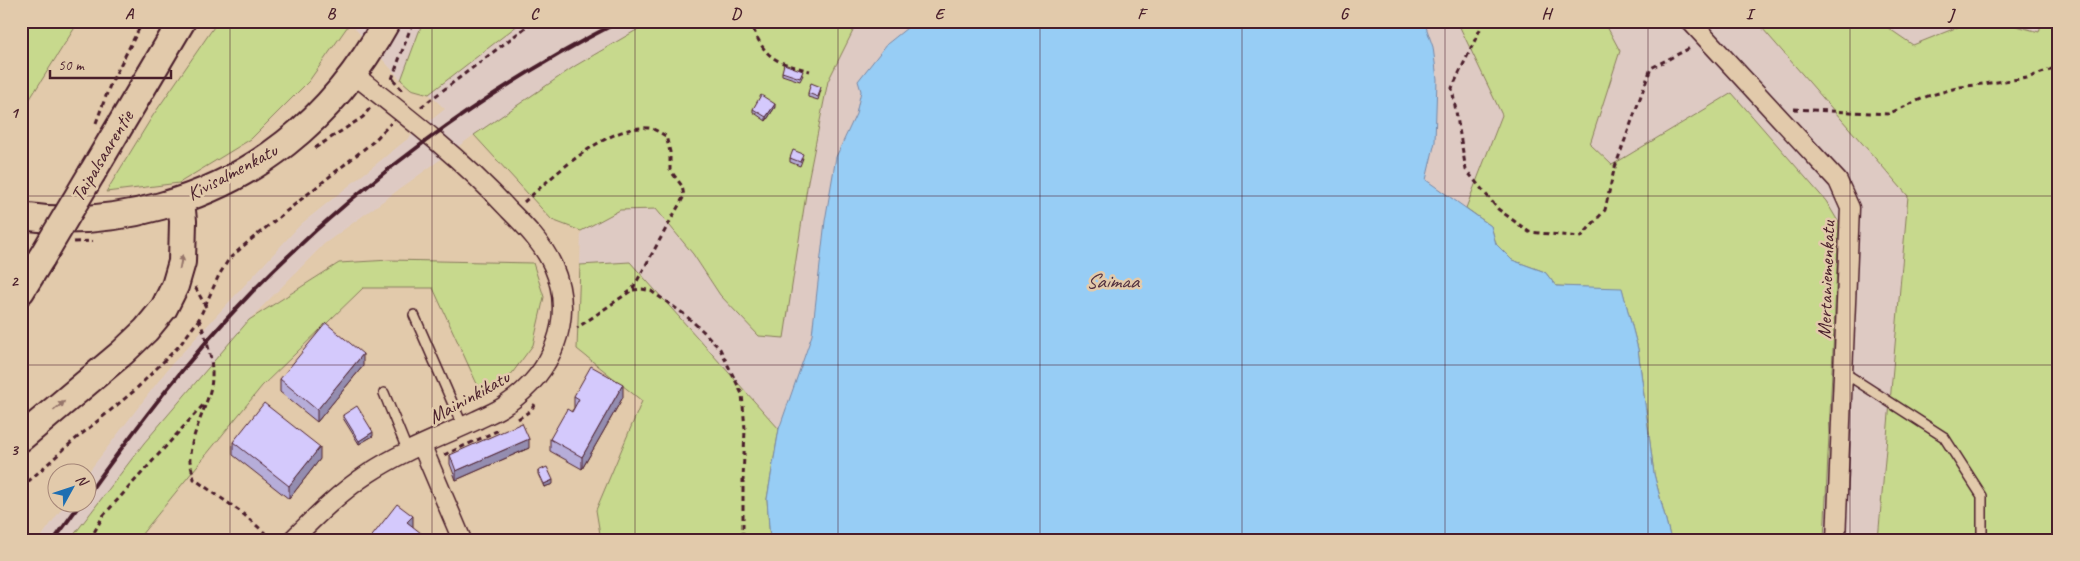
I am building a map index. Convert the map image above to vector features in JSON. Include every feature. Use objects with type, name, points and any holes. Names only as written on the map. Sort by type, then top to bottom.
[{"type":"main road","name":"Taipalsaarentie","points":[[21,291],[182,21]]},
{"type":"main road","name":"Kivisalmenkatu","points":[[21,216],[73,220],[151,208],[181,200],[218,184],[254,165],[285,144],[336,97],[377,40],[387,21]]},
{"type":"main road","points":[[21,438],[122,353],[146,330],[164,308],[175,286],[182,262],[183,220],[181,200]]},
{"type":"street","name":"Mertaniemenkatu","points":[[1690,21],[1838,182],[1850,208],[1836,540]]},
{"type":"street","name":"Maininkikatu","points":[[292,540],[324,507],[369,473],[420,453],[463,427],[505,406],[526,390],[546,365],[556,347],[560,327],[559,285],[544,250],[533,235],[495,194],[443,146],[412,108],[353,74]]},
{"type":"street","points":[[420,453],[462,540]]},
{"type":"lane","points":[[414,315],[463,427]]},
{"type":"lane","points":[[1844,372],[1944,437],[1982,496],[1982,540]]},
{"type":"lane","points":[[384,392],[420,453]]},
{"type":"path","points":[[95,125],[110,85],[143,21]]},
{"type":"path","points":[[21,488],[72,442],[134,391],[180,345],[199,319],[218,275],[229,259],[412,108],[534,21]]},
{"type":"path","points":[[750,21],[758,41],[766,54],[782,64],[810,71]]},
{"type":"path","points":[[1484,21],[1452,88],[1466,170],[1498,209],[1529,232],[1581,237],[1605,210],[1614,170],[1651,68],[1707,40]]},
{"type":"path","points":[[1770,107],[1888,114],[1928,96],[1960,87],[2027,78],[2050,70],[2059,64]]},
{"type":"path","points":[[392,78],[405,94]]},
{"type":"path","points":[[412,108],[424,114]]},
{"type":"path","points":[[525,202],[567,164],[598,143],[623,131],[649,128],[666,136],[670,152],[670,170],[682,186],[684,196],[632,290],[576,329]]},
{"type":"path","points":[[632,290],[642,289],[651,291],[684,314],[703,331],[720,349],[742,394],[746,429],[742,480],[743,540]]},
{"type":"path","points":[[199,319],[207,342],[212,366],[211,388],[190,459],[194,479],[241,512],[274,540]]},
{"type":"path","points":[[574,336],[577,321]]},
{"type":"path","points":[[90,540],[103,516],[206,402]]},
{"type":"path","points":[[513,421],[530,411],[536,404]]},
{"type":"path","points":[[420,453],[462,448],[504,426]]},
{"type":"shaded area","points":[[349,21],[423,21],[401,80],[350,23]]},
{"type":"shaded area","points":[[523,21],[652,21],[575,66],[474,135],[324,244],[249,320],[144,443],[98,503],[98,464],[95,464],[170,366],[301,224],[445,109],[429,94]]},
{"type":"shaded area","points":[[858,21],[912,21],[907,28],[887,44],[861,91],[856,114],[836,157],[825,221],[812,335],[779,429],[630,262],[580,265],[581,231],[620,210],[656,209],[693,254],[720,295],[808,181],[828,81]]},
{"type":"shaded area","points":[[1424,21],[1457,21],[1502,115],[1466,208],[1426,180],[1433,47]]},
{"type":"shaded area","points":[[1604,21],[1756,21],[1908,196],[1878,540],[1824,540],[1839,223],[1675,127],[1612,165],[1590,144],[1620,51]]},
{"type":"shaded area","points":[[1878,21],[1973,21],[1913,45]]},
{"type":"shaded area","points":[[1998,21],[2042,21],[2039,32]]},
{"type":"shaded area","points":[[58,514],[90,514],[70,540],[39,540]]},
{"type":"green space","points":[[21,21],[79,21],[21,113]]},
{"type":"green space","points":[[218,21],[349,21],[350,23],[309,81],[251,139],[179,183],[106,192],[152,117]]},
{"type":"green space","points":[[423,21],[523,21],[429,94],[411,89],[401,80]]},
{"type":"green space","points":[[652,21],[858,21],[828,81],[808,181],[784,338],[759,336],[720,295],[693,254],[656,209],[620,210],[581,231],[552,220],[474,135],[575,66]]},
{"type":"green space","points":[[1457,21],[1604,21],[1620,51],[1590,144],[1612,165],[1732,93],[1826,201],[1839,223],[1824,540],[1671,540],[1654,474],[1638,349],[1622,289],[1556,286],[1545,272],[1512,260],[1496,244],[1491,226],[1466,208],[1502,115]]},
{"type":"green space","points":[[1756,21],[1878,21],[1913,45],[1973,21],[1998,21],[2039,32],[2042,21],[2059,21],[2059,540],[1878,540],[1908,196]]},
{"type":"green space","points":[[390,260],[533,263],[544,297],[533,345],[510,376],[482,395],[433,288],[363,288],[262,386],[137,540],[70,540],[90,514],[98,514],[98,503],[144,443],[249,320],[339,263]]},
{"type":"green space","points":[[630,262],[779,429],[767,499],[770,540],[601,540],[596,510],[642,401],[577,349],[580,265]]},
{"type":"water","name":"Saimaa","points":[[912,21],[1424,21],[1433,47],[1437,79],[1435,142],[1426,180],[1491,226],[1496,244],[1512,260],[1545,272],[1556,286],[1622,288],[1638,349],[1654,474],[1671,540],[770,540],[767,499],[779,429],[812,335],[825,221],[836,157],[856,114],[861,91],[858,81],[887,44],[907,28]]},
{"type":"building","points":[[784,64],[803,71],[800,78],[782,72]]},
{"type":"building","points":[[811,83],[821,87],[818,97],[808,93]]},
{"type":"building","points":[[761,95],[775,104],[766,117],[753,109]]},
{"type":"building","points":[[793,150],[803,154],[800,162],[790,158]]},
{"type":"building","points":[[326,323],[363,354],[317,410],[280,379]]},
{"type":"building","points":[[591,366],[623,384],[582,457],[550,439],[567,409],[572,412],[579,399],[574,396]]},
{"type":"building","points":[[264,403],[320,447],[289,486],[233,442]]},
{"type":"building","points":[[357,406],[373,432],[359,441],[343,415]]},
{"type":"building","points":[[522,423],[529,439],[456,471],[450,455]]},
{"type":"building","points":[[547,467],[553,480],[544,484],[538,471]]},
{"type":"building","points":[[397,504],[413,516],[407,522],[426,537],[424,540],[369,540]]},
{"type":"railway","points":[[98,480],[145,417],[206,342],[250,294],[333,215],[424,142],[471,109],[520,77],[620,21]]},
{"type":"railway","points":[[54,540],[73,514]]}]
